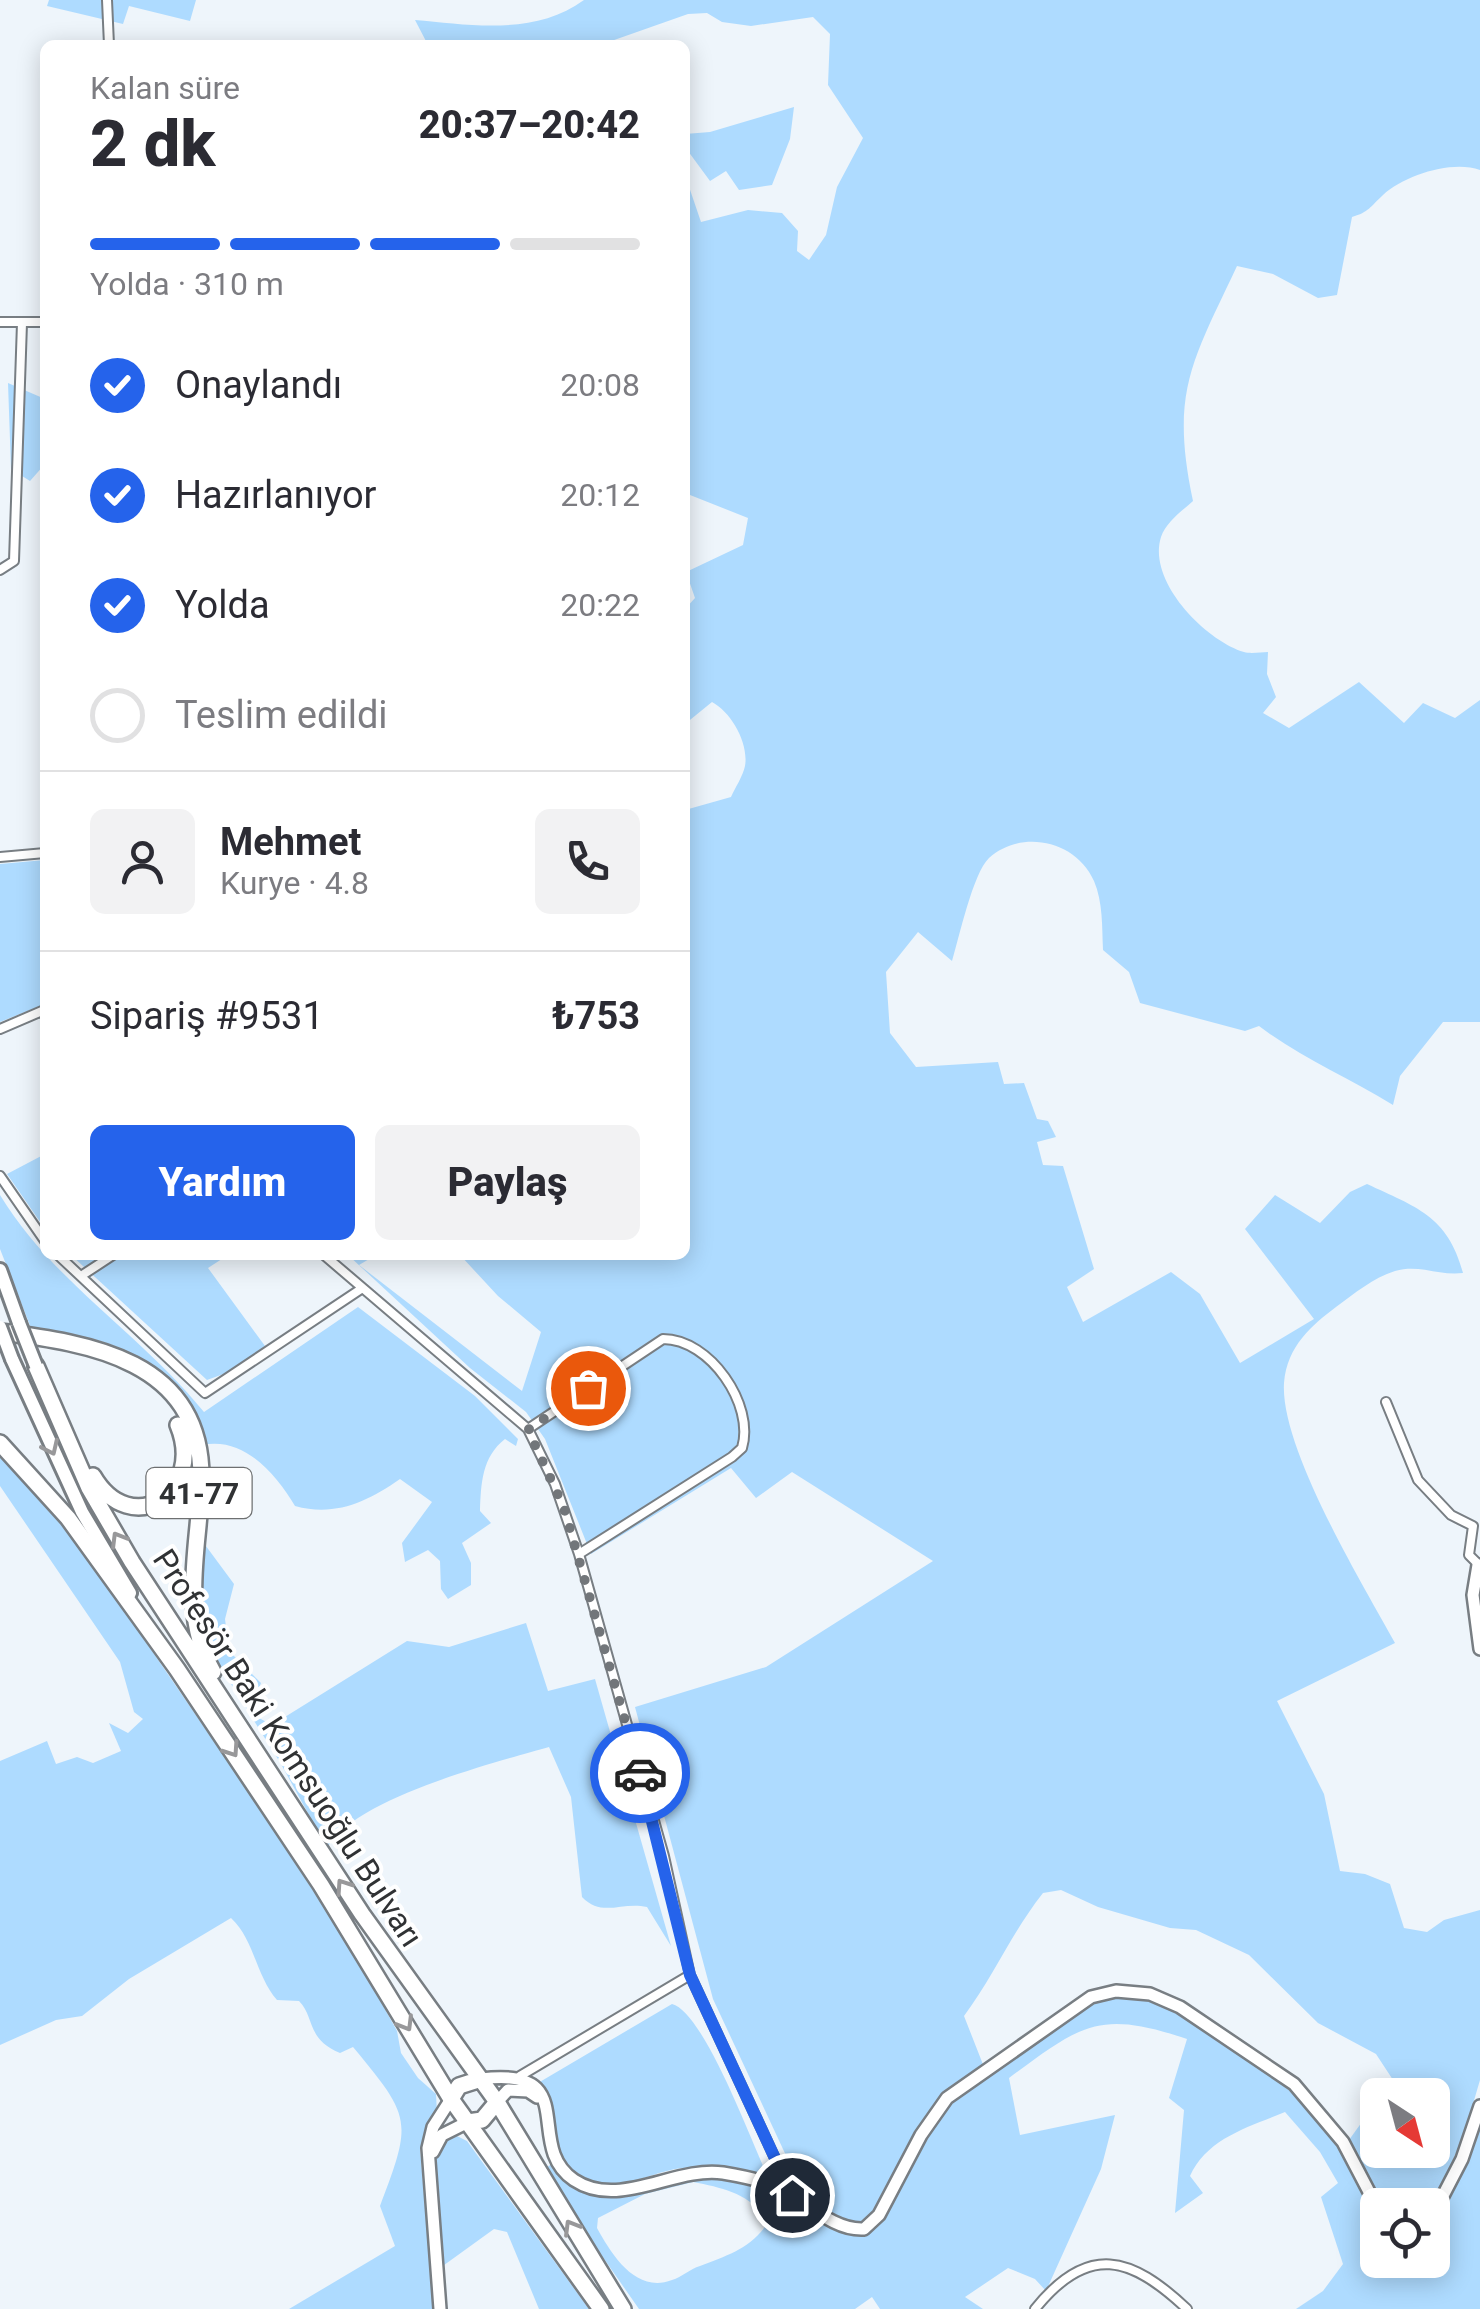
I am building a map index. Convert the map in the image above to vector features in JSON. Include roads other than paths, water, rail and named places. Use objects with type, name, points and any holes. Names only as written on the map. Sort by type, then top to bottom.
[{"type":"highway","name":"41-77","points":[[0,1329],[114,1352],[156,1379],[177,1404],[196,1445],[201,1475],[192,1576],[200,1635],[208,1664],[266,1768]]},
{"type":"highway","points":[[0,1342],[106,1360],[151,1388],[173,1417],[185,1445],[184,1471],[169,1494],[152,1504],[134,1506],[109,1496],[96,1481],[36,1366]]},
{"type":"highway","name":"Profesör Baki Komsuoğlu Bulvarı","points":[[36,1366],[114,1534],[362,1914],[481,2079]]},
{"type":"highway","points":[[0,1443],[68,1518],[178,1669]]},
{"type":"highway","name":"Profesör Baki Komsuoğlu Bulvarı","points":[[178,1669],[330,1899],[451,2099]]},
{"type":"highway","points":[[601,2309],[451,2099],[459,2086],[481,2079],[623,2309]]},
{"type":"highway","points":[[468,2122],[482,2120],[496,2102]]},
{"type":"main road","name":"Profesör Baki Komsuoğlu Bulvarı","points":[[0,1270],[36,1366]]},
{"type":"main road","name":"Profesör Baki Komsuoğlu Bulvarı","points":[[0,1329],[82,1512],[178,1669]]},
{"type":"street","points":[[107,0],[109,40]]},
{"type":"street","points":[[0,322],[40,322]]},
{"type":"street","points":[[0,570],[14,561],[22,322]]},
{"type":"street","points":[[0,856],[40,853]]},
{"type":"street","points":[[0,1029],[40,1014]]},
{"type":"street","points":[[0,1176],[40,1234]]},
{"type":"street","points":[[63,1260],[205,1393],[361,1289]]},
{"type":"street","points":[[80,1276],[105,1260]]},
{"type":"street","points":[[329,1260],[528,1430],[555,1484],[579,1554],[664,1856],[690,1975],[792,2195]]},
{"type":"street","points":[[528,1430],[663,1339],[690,1346],[714,1363],[745,1420],[742,1448],[732,1457],[579,1554]]},
{"type":"street","points":[[1386,1402],[1418,1480],[1451,1515],[1477,1527],[1468,1549],[1479,1566],[1473,1594],[1480,1649]]},
{"type":"street","points":[[481,2079],[520,2076],[690,1975]]},
{"type":"street","points":[[520,2076],[537,2088],[560,2166],[588,2187],[624,2190],[677,2174],[719,2172],[792,2195],[842,2226],[864,2229],[878,2216],[921,2135],[948,2098],[1090,1997],[1116,1990],[1150,1994],[1193,2013],[1294,2084],[1344,2142],[1367,2188]]},
{"type":"street","points":[[496,2102],[508,2090],[518,2088],[528,2090],[545,2109]]},
{"type":"street","points":[[440,2309],[429,2136],[451,2099]]},
{"type":"street","points":[[1447,2188],[1462,2159],[1480,2106]]},
{"type":"street","points":[[430,2166],[434,2144],[442,2135],[468,2122]]},
{"type":"street","points":[[1034,2309],[1066,2277],[1088,2264],[1121,2264],[1158,2282],[1187,2309]]}]
